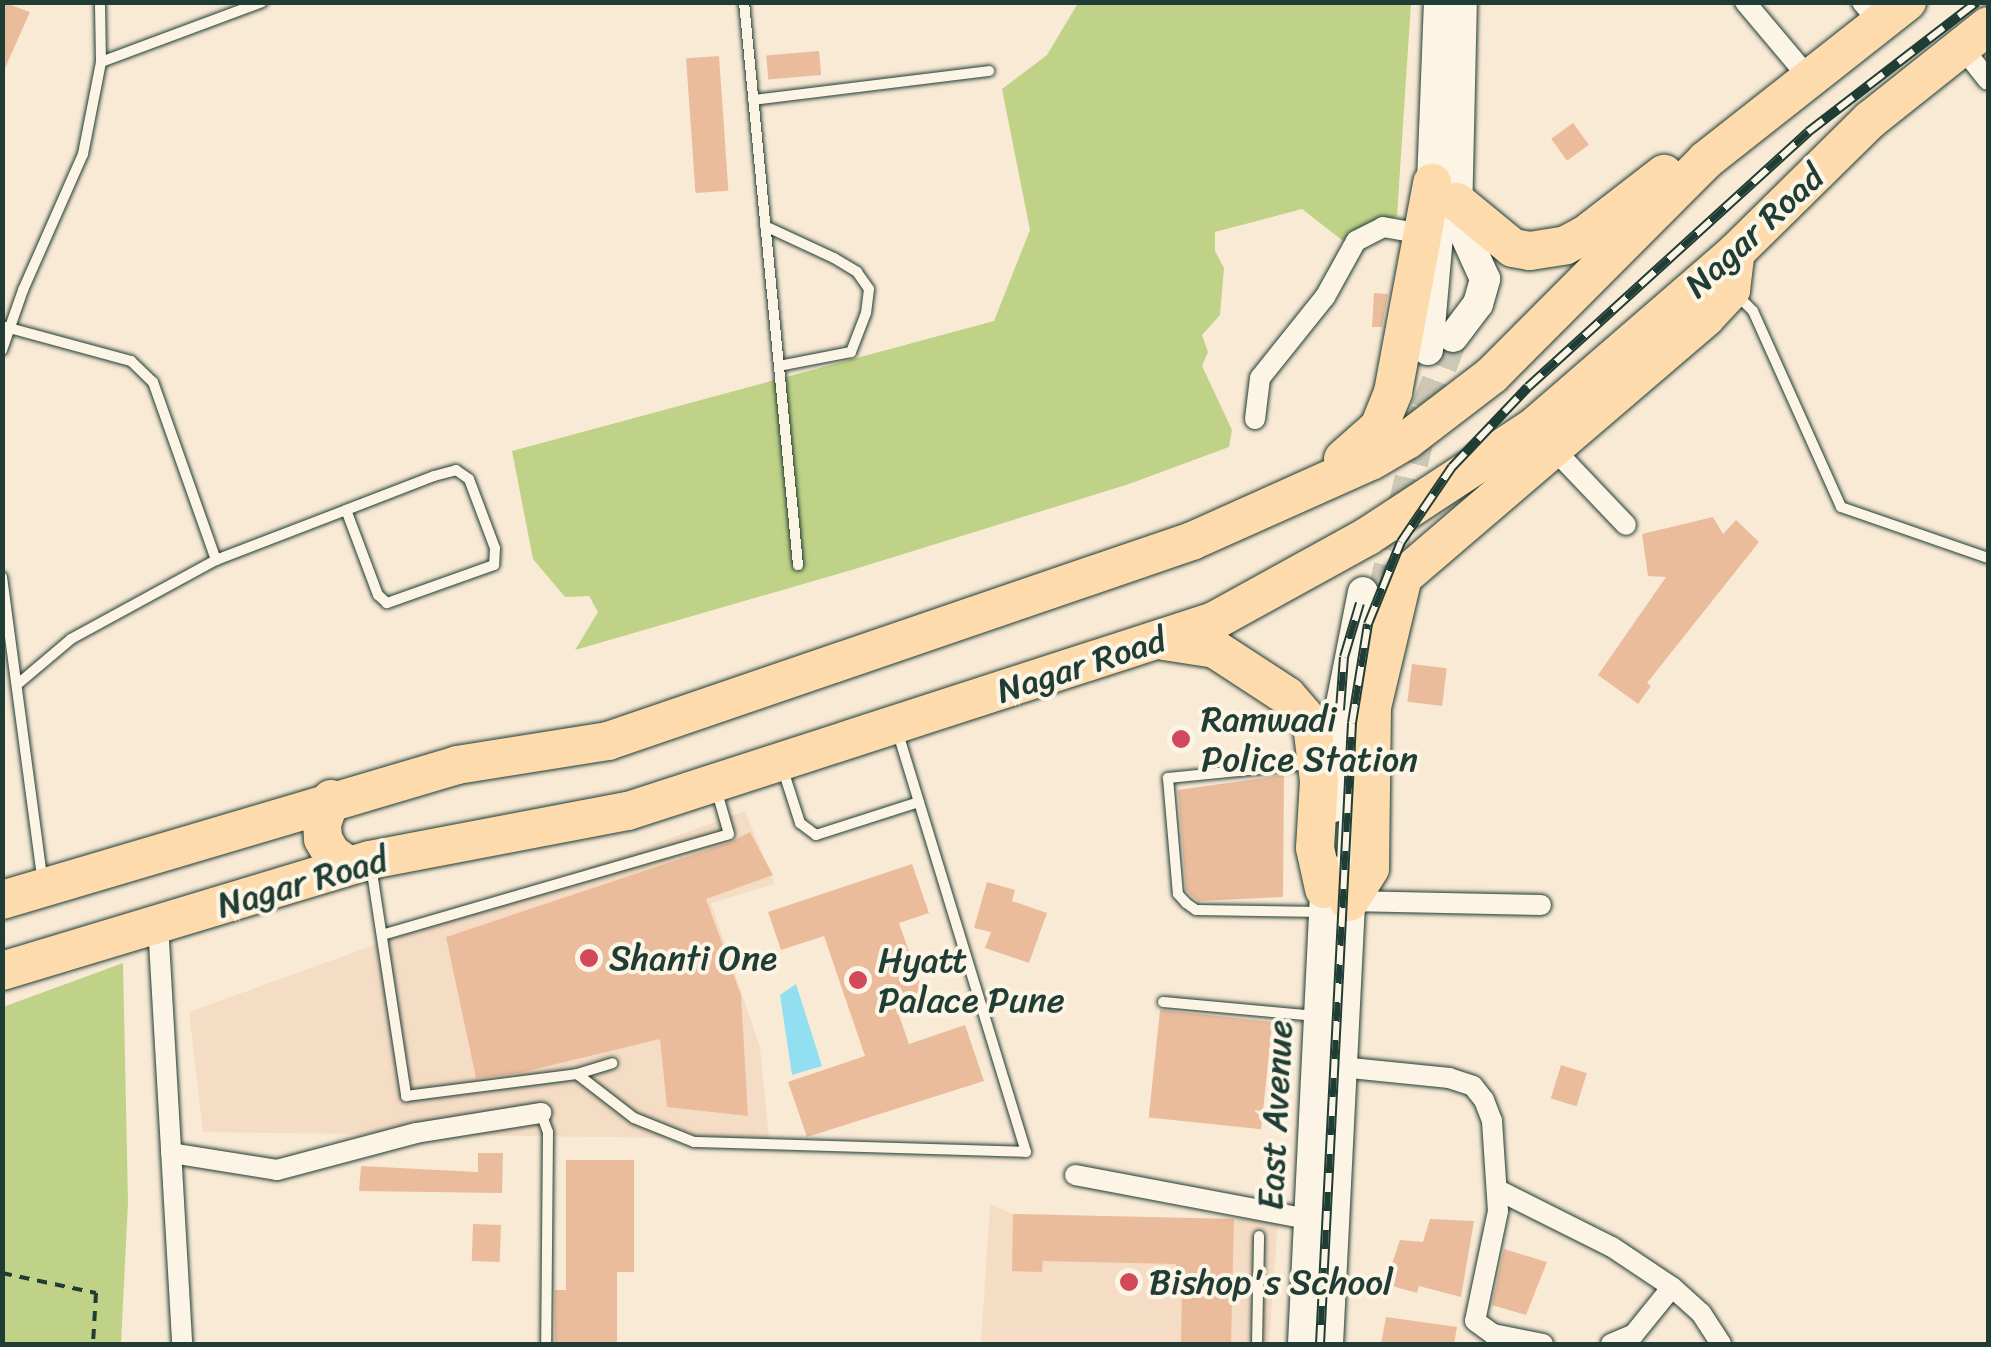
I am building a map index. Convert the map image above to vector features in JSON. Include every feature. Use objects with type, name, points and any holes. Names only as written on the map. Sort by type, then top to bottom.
[{"type":"highway","name":"Nagar Road","points":[[2,900],[279,814],[457,765],[608,741],[1192,541],[1296,494],[1406,440],[1492,375],[1724,147],[1809,78],[1883,9]]},
{"type":"highway","name":"Nagar Road","points":[[2,970],[359,863],[628,811],[1214,620],[1543,437],[1870,120],[1975,36]]},
{"type":"highway","points":[[1296,494],[1367,441],[1386,412],[1402,358],[1421,234],[1445,192],[1513,248],[1530,250],[1566,244],[1584,236],[1672,168],[1724,147]]},
{"type":"highway","points":[[1158,641],[1183,640],[1215,649],[1287,696],[1312,725],[1318,763],[1315,848],[1330,900],[1370,868],[1372,707],[1402,577],[1543,437],[1706,317],[1732,290],[1736,252]]},
{"type":"highway","points":[[332,799],[322,824],[323,839],[331,853],[359,863]]},
{"type":"highway","points":[[279,814],[303,844],[296,882]]},
{"type":"main road","points":[[1438,2],[1445,192],[1485,279],[1478,304],[1440,343],[1440,212],[1445,192],[1462,2]]},
{"type":"main road","points":[[1330,900],[1372,593]]},
{"type":"main road","name":"East Avenue","points":[[1302,1344],[1308,1219],[1329,1066],[1317,1016],[1330,900]]},
{"type":"main road","name":"East Avenue","points":[[1328,1344],[1330,900]]},
{"type":"street","points":[[1745,2],[1809,78]]},
{"type":"street","points":[[1975,36],[1988,80]]},
{"type":"street","points":[[1256,418],[1260,378],[1325,297],[1356,241],[1383,228],[1421,234]]},
{"type":"street","points":[[1543,437],[1626,525]]},
{"type":"street","points":[[1330,900],[1541,905]]},
{"type":"street","points":[[158,924],[182,1344]]},
{"type":"street","points":[[1329,1066],[1450,1078],[1472,1086],[1484,1100],[1492,1121],[1498,1211],[1475,1321],[1493,1334],[1543,1344]]},
{"type":"street","points":[[171,1154],[277,1170],[403,1136],[525,1112],[541,1114]]},
{"type":"street","points":[[1075,1175],[1308,1219]]},
{"type":"street","points":[[1498,1190],[1612,1247],[1672,1288],[1701,1313],[1721,1344]]},
{"type":"street","points":[[1611,1344],[1634,1334],[1672,1288]]},
{"type":"lane","points":[[2,350],[7,328],[83,154],[101,62],[100,2]]},
{"type":"lane","points":[[101,62],[262,2]]},
{"type":"lane","points":[[744,2],[798,565]]},
{"type":"lane","points":[[752,100],[989,71]]},
{"type":"lane","points":[[765,226],[834,258],[857,272],[869,289],[866,313],[851,352],[779,366]]},
{"type":"lane","points":[[1732,290],[1753,311],[1842,506],[1988,558]]},
{"type":"lane","points":[[7,328],[131,362],[154,382],[216,560]]},
{"type":"lane","points":[[19,683],[71,639],[216,560],[346,510],[448,471],[464,472],[495,548],[494,565],[387,603],[378,595],[346,510]]},
{"type":"lane","points":[[2,576],[43,886]]},
{"type":"lane","points":[[577,1074],[634,1118],[694,1142],[1026,1152],[896,725]]},
{"type":"lane","points":[[780,761],[800,823],[816,834],[919,802]]},
{"type":"lane","points":[[1318,763],[1168,778],[1178,894],[1196,910],[1330,900]]},
{"type":"lane","points":[[382,935],[728,834],[714,780]]},
{"type":"lane","points":[[359,863],[382,935],[406,1096],[577,1074],[612,1062]]},
{"type":"lane","points":[[1163,1002],[1317,1016]]},
{"type":"lane","points":[[541,1114],[548,1132],[546,1344]]},
{"type":"lane","points":[[1257,1344],[1259,1236]]},
{"type":"path","points":[[2,1273],[96,1293],[93,1344]]},
{"type":"shaded area","name":"Shanti One","points":[[745,811],[775,884],[711,903],[760,1047],[769,1139],[203,1132],[189,1012]]},
{"type":"shaded area","name":"Bishop's School","points":[[990,1204],[1013,1214],[1278,1220],[1269,1344],[981,1344]]},
{"type":"green space","points":[[1078,3],[1411,3],[1397,216],[1347,244],[1302,209],[1215,232],[1215,251],[1224,268],[1220,315],[1202,335],[1208,352],[1202,366],[1232,430],[1229,447],[1129,484],[575,650],[598,612],[589,596],[565,597],[533,559],[512,451],[994,321],[1030,230],[1002,89],[1047,55]]},
{"type":"green space","points":[[123,963],[128,1202],[121,1344],[3,1344],[3,1007]]},
{"type":"water","points":[[796,984],[822,1066],[792,1075],[780,995]]},
{"type":"building","points":[[2,2],[30,12],[2,75]]},
{"type":"building","points":[[819,51],[821,75],[768,80],[766,56]]},
{"type":"building","points":[[719,56],[728,191],[695,193],[686,58]]},
{"type":"building","points":[[1573,123],[1589,145],[1567,161],[1551,139]]},
{"type":"building","points":[[1374,293],[1388,294],[1382,327],[1372,327]]},
{"type":"building","points":[[1713,517],[1723,534],[1736,520],[1759,542],[1647,683],[1651,686],[1638,704],[1598,675],[1666,577],[1648,576],[1642,534]]},
{"type":"building","points":[[1412,664],[1447,668],[1442,706],[1407,702]]},
{"type":"building","points":[[1284,775],[1283,897],[1199,901],[1192,896],[1186,890],[1178,790]]},
{"type":"building","name":"Shanti One","points":[[750,832],[773,875],[706,899],[741,995],[748,1116],[667,1107],[660,1039],[519,1073],[476,1078],[446,937],[731,842]]},
{"type":"building","points":[[912,864],[929,913],[899,923],[924,994],[895,1004],[909,1044],[965,1025],[984,1081],[807,1137],[788,1082],[865,1056],[824,936],[781,950],[768,912]]},
{"type":"building","points":[[987,882],[1015,890],[1012,901],[1047,913],[1029,963],[985,948],[991,932],[974,928]]},
{"type":"building","points":[[1160,1010],[1272,1022],[1261,1129],[1149,1117]]},
{"type":"building","points":[[1561,1065],[1587,1073],[1577,1106],[1551,1098]]},
{"type":"building","points":[[478,1153],[503,1153],[502,1193],[359,1191],[361,1166],[478,1172]]},
{"type":"building","points":[[566,1160],[634,1160],[634,1272],[617,1272],[617,1344],[555,1344],[555,1290],[566,1290]]},
{"type":"building","points":[[1013,1214],[1234,1219],[1231,1344],[1181,1344],[1182,1289],[1175,1289],[1176,1264],[1043,1261],[1042,1272],[1012,1271]]},
{"type":"building","points":[[1430,1219],[1474,1221],[1461,1297],[1419,1286],[1417,1293],[1385,1284],[1400,1240],[1423,1242]]},
{"type":"building","points":[[473,1224],[501,1225],[500,1262],[472,1261]]},
{"type":"building","points":[[1504,1249],[1547,1262],[1526,1315],[1492,1305]]},
{"type":"building","points":[[1386,1317],[1457,1327],[1454,1344],[1381,1344]]},
{"type":"tunnel","points":[[1382,595],[1426,409],[1453,337]]},
{"type":"railway","points":[[1320,1344],[1352,723],[1368,624],[1401,542],[1452,467],[1528,387],[1808,132],[1977,2]]},
{"type":"railway","points":[[1340,710],[1344,657],[1360,603]]},
{"type":"place","name":"Ramwadi Police Station","points":[[1181,739]]},
{"type":"place","name":"Shanti One","points":[[589,958]]},
{"type":"place","name":"Hyatt Palace Pune","points":[[858,980]]},
{"type":"place","name":"Bishop's School","points":[[1129,1282]]}]
